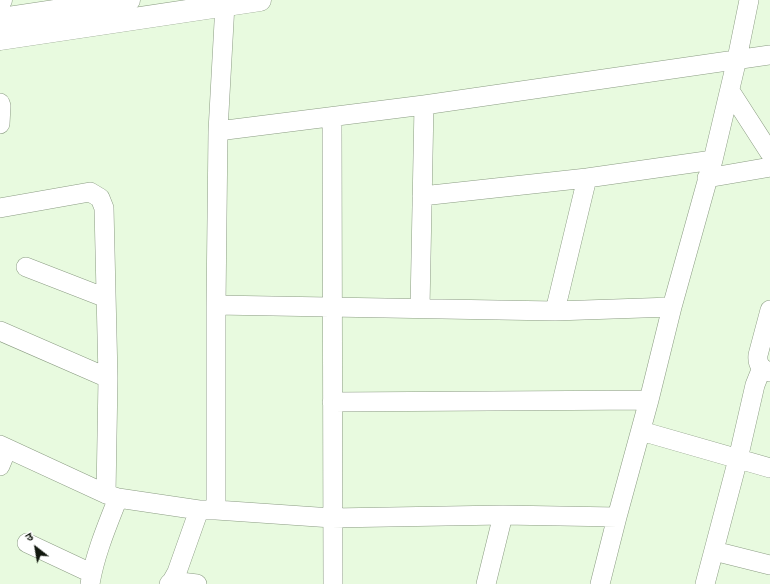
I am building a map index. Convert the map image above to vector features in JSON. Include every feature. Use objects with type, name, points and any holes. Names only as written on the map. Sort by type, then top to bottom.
[{"type":"main road","points":[[0,19],[129,0]]},
{"type":"main road","points":[[0,39],[225,4],[260,0]]},
{"type":"street","points":[[600,584],[672,307],[713,160],[730,91],[749,0]]},
{"type":"street","points":[[197,584],[171,582],[208,510],[216,305],[218,131],[225,4]]},
{"type":"street","points":[[218,131],[424,105],[770,55]]},
{"type":"street","points":[[730,91],[770,153]]},
{"type":"street","points":[[420,308],[424,105]]},
{"type":"street","points":[[332,117],[333,584]]},
{"type":"street","points":[[422,196],[587,178],[713,160]]},
{"type":"street","points":[[707,178],[770,167]]},
{"type":"street","points":[[555,311],[587,178]]},
{"type":"street","points":[[0,208],[90,192],[100,198],[104,208],[112,496],[91,579],[27,544]]},
{"type":"street","points":[[26,267],[106,298]]},
{"type":"street","points":[[216,305],[555,311],[672,307]]},
{"type":"street","points":[[705,584],[738,459],[755,385],[761,370],[765,369],[758,360],[758,355],[770,310]]},
{"type":"street","points":[[0,331],[108,378]]},
{"type":"street","points":[[332,402],[649,400]]},
{"type":"street","points":[[641,431],[770,468]]},
{"type":"street","points":[[0,466],[3,447],[112,496],[208,510],[332,518],[504,515],[617,516]]},
{"type":"street","points":[[486,584],[504,515]]},
{"type":"street","points":[[714,551],[770,565]]}]
